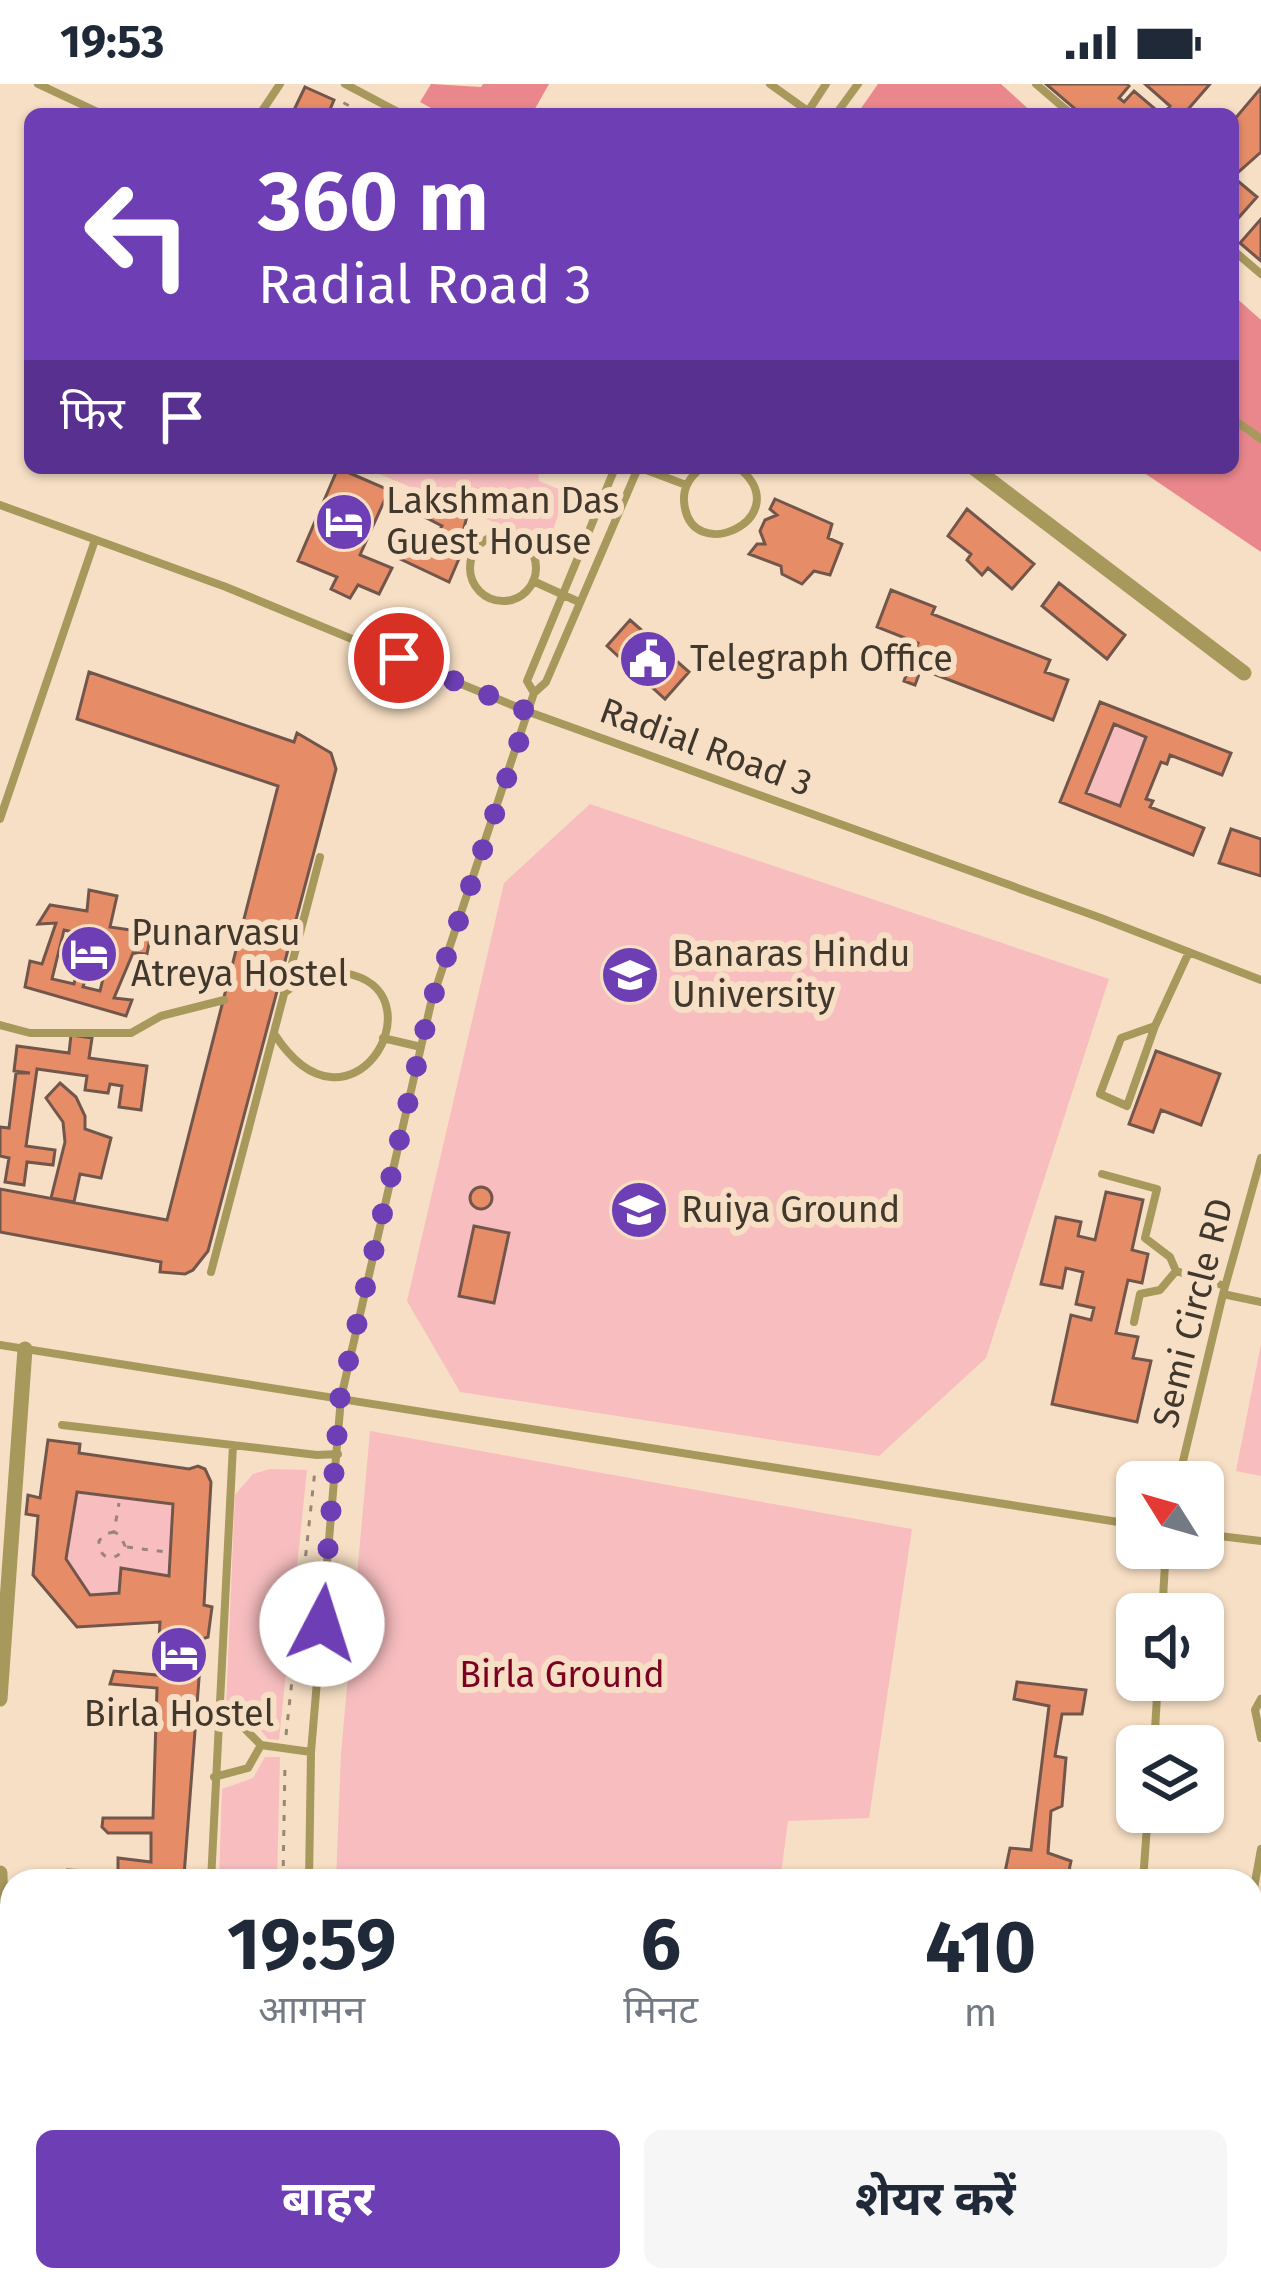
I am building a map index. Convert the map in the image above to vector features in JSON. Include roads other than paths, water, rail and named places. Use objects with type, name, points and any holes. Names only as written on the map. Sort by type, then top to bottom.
[{"type":"street","points":[[982,474],[1244,673]]},
{"type":"street","points":[[0,1699],[26,1349]]},
{"type":"lane","points":[[38,84],[89,108]]},
{"type":"lane","points":[[345,84],[362,88],[392,108]]},
{"type":"lane","points":[[770,84],[801,108]]},
{"type":"lane","points":[[1036,84],[1064,108]]},
{"type":"lane","points":[[535,693],[527,681],[612,474]]},
{"type":"lane","points":[[309,1869],[311,1752],[340,1398],[431,1003],[535,693],[546,682],[637,474]]},
{"type":"lane","points":[[656,474],[686,485]]},
{"type":"lane","points":[[696,474],[686,485],[685,508],[707,533],[730,533],[749,520],[756,497],[745,474]]},
{"type":"lane","name":"Radial Road 3","points":[[0,506],[226,587],[529,712],[1261,980]]},
{"type":"lane","points":[[495,536],[515,538],[531,551],[533,581],[520,597],[490,599],[475,586],[472,556],[495,536]]},
{"type":"lane","points":[[0,819],[95,540]]},
{"type":"lane","points":[[533,581],[579,602]]},
{"type":"lane","points":[[212,1272],[274,1034],[275,1014],[320,857]]},
{"type":"lane","points":[[1155,1026],[1121,1038],[1100,1094],[1127,1106],[1155,1026],[1189,952]]},
{"type":"lane","points":[[274,1034],[290,1058],[313,1071],[344,1078],[361,1072],[380,1052],[387,1010],[381,992],[363,978],[319,973],[304,977],[284,994]]},
{"type":"lane","points":[[0,1024],[30,1033],[131,1033],[161,1016],[224,1000]]},
{"type":"lane","points":[[383,1038],[422,1047]]},
{"type":"lane","name":"Semi Circle RD","points":[[1183,1461],[1261,1157]]},
{"type":"lane","points":[[1102,1174],[1157,1189],[1145,1238],[1170,1257],[1176,1271],[1261,1302]]},
{"type":"lane","points":[[1134,1322],[1140,1294],[1160,1290],[1176,1271]]},
{"type":"lane","points":[[0,1345],[1116,1522]]},
{"type":"lane","points":[[62,1425],[338,1454]]},
{"type":"lane","points":[[212,1869],[233,1445]]},
{"type":"lane","points":[[1224,1537],[1261,1541]]},
{"type":"lane","points":[[1261,1700],[1255,1711],[1261,1738]]},
{"type":"lane","points":[[218,1722],[242,1726],[261,1745],[311,1752]]},
{"type":"lane","points":[[214,1777],[248,1768],[261,1745]]},
{"type":"lane","points":[[1144,1869],[1146,1833]]},
{"type":"place","name":"Lakshman Das Guest House","points":[[344,522]]},
{"type":"place","name":"Telegraph Office","points":[[648,659]]},
{"type":"place","name":"Punarvasu Atreya Hostel","points":[[89,954]]},
{"type":"place","name":"Banaras Hindu University","points":[[630,975]]},
{"type":"place","name":"Ruiya Ground","points":[[639,1210]]},
{"type":"place","name":"Birla Hostel","points":[[179,1655]]},
{"type":"park label","name":"Birla Ground","points":[[562,1675]]}]
